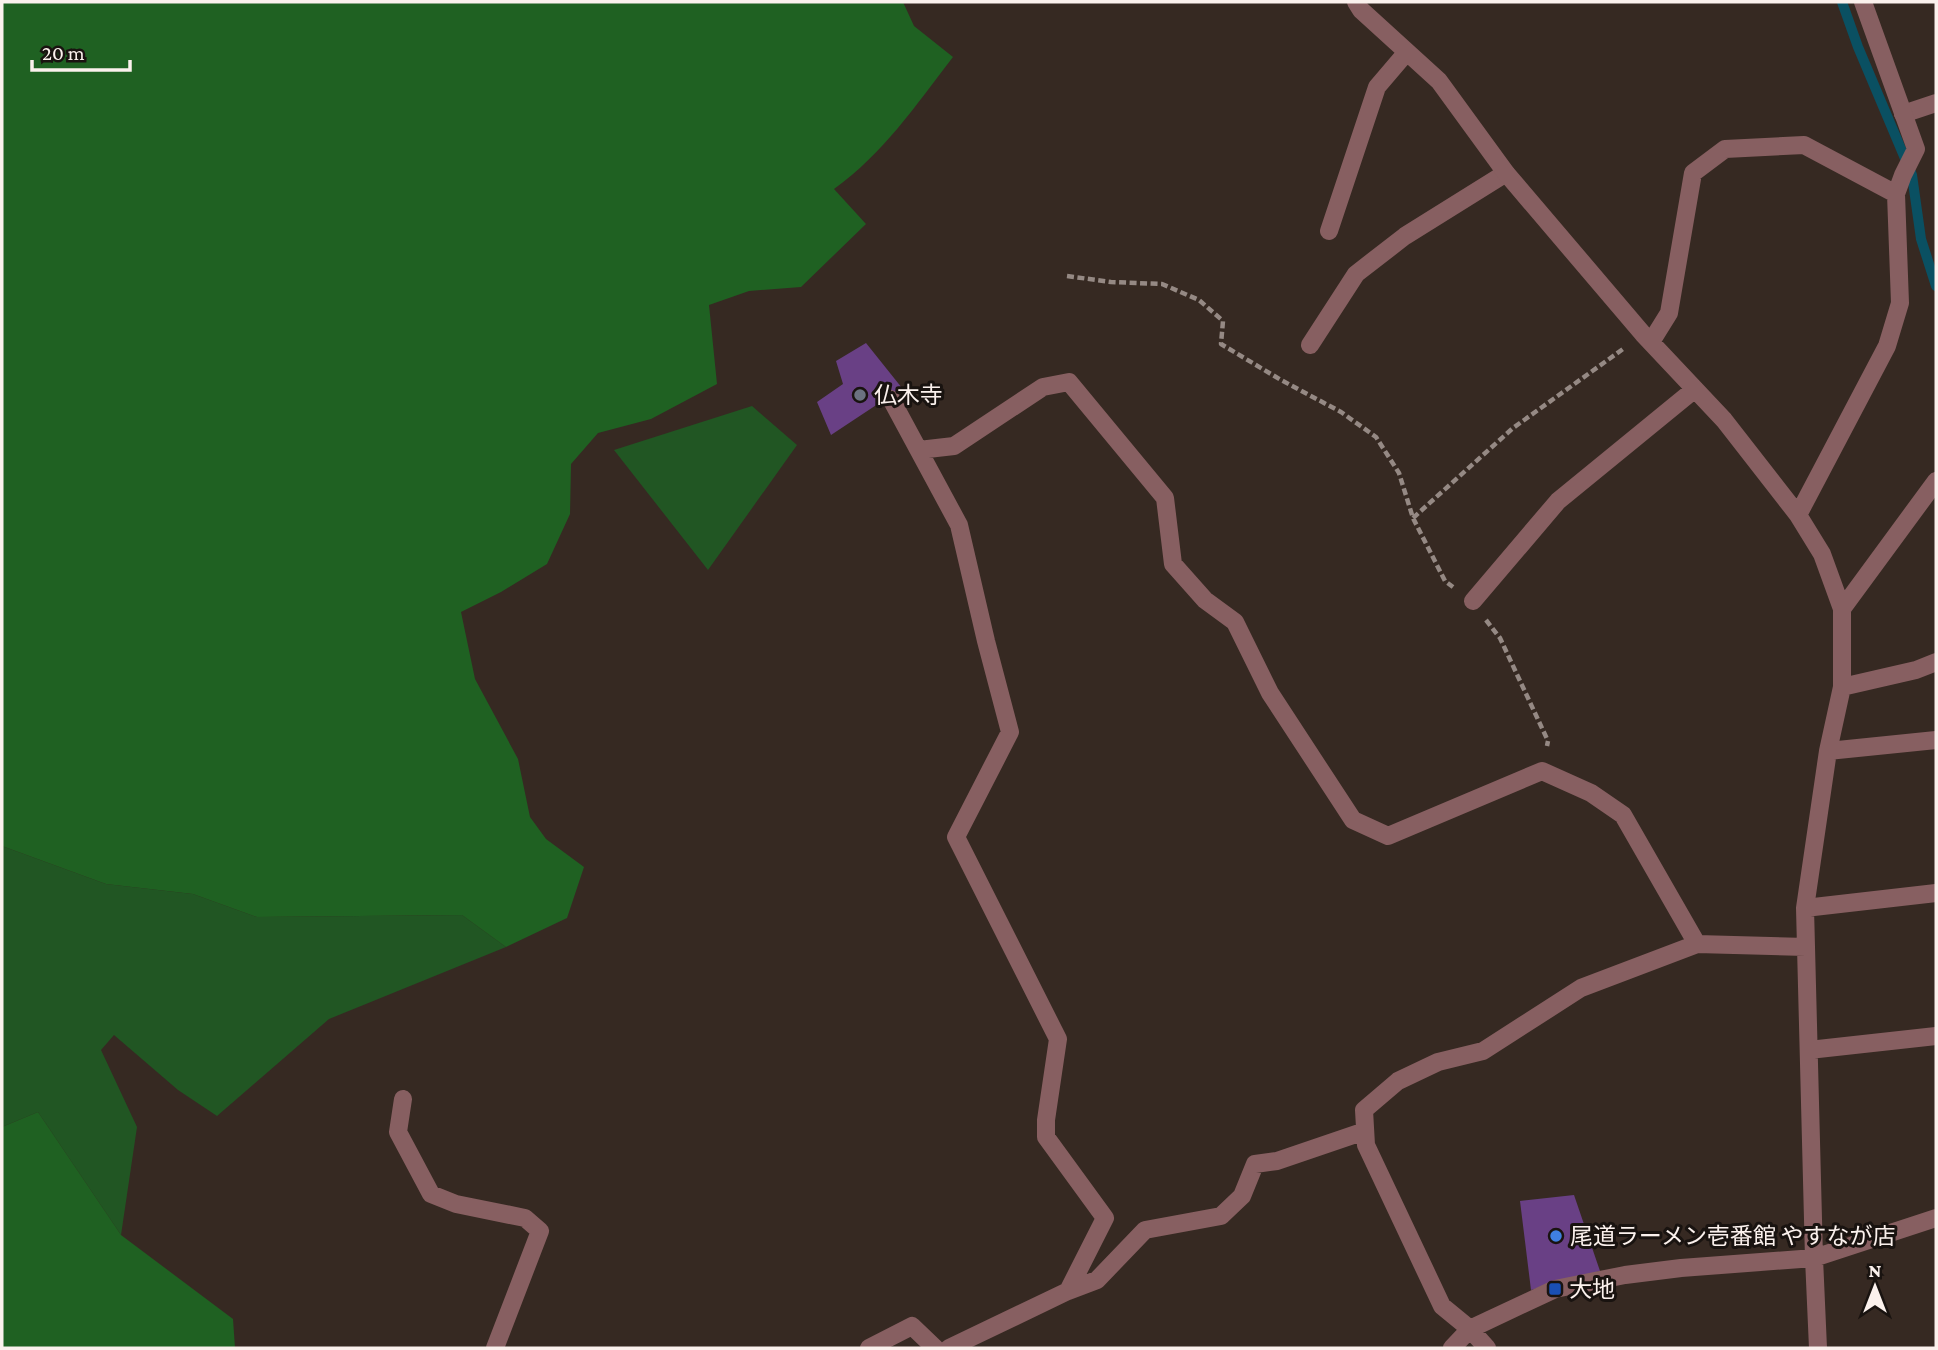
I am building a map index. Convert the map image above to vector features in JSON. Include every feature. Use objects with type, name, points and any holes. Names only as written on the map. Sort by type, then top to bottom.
[{"type":"street","points":[[1356,2],[1406,54],[1439,81],[1506,173],[1647,338],[1724,420],[1798,515],[1822,554],[1842,609],[1842,687],[1828,751],[1805,908],[1818,1348]]},
{"type":"street","points":[[1798,515],[1887,346],[1900,303],[1896,194],[1916,149],[1863,2]]},
{"type":"street","points":[[1329,231],[1377,87],[1406,54]]},
{"type":"street","points":[[1903,114],[1936,103]]},
{"type":"street","points":[[1647,338],[1670,313],[1693,173],[1726,149],[1804,145],[1896,194]]},
{"type":"street","points":[[1310,345],[1356,274],[1405,236],[1506,173]]},
{"type":"street","points":[[919,450],[954,446],[1043,387],[1069,382],[1164,498],[1173,564],[1205,600],[1234,622],[1270,693],[1353,820],[1388,836],[1542,771],[1591,793],[1622,816],[1697,944]]},
{"type":"street","points":[[1473,601],[1558,501],[1695,389]]},
{"type":"street","points":[[891,399],[959,525],[1010,732],[956,837],[1058,1039],[1046,1136],[1105,1218],[1068,1291]]},
{"type":"street","points":[[1842,609],[1936,481]]},
{"type":"street","points":[[1842,687],[1916,670],[1936,662]]},
{"type":"street","points":[[1828,751],[1936,740]]},
{"type":"street","points":[[1805,908],[1936,893]]},
{"type":"street","points":[[1487,1348],[1470,1329],[1442,1306],[1366,1145],[1364,1110],[1398,1081],[1438,1062],[1483,1051],[1581,988],[1697,944],[1806,947]]},
{"type":"street","points":[[1809,1050],[1936,1036]]},
{"type":"street","points":[[402,1100],[398,1132],[430,1194],[456,1204],[525,1218],[540,1231],[495,1348]]},
{"type":"street","points":[[949,1348],[1068,1291],[1097,1280],[1145,1230],[1221,1216],[1242,1196],[1255,1164],[1277,1160],[1365,1131]]},
{"type":"street","points":[[1452,1348],[1470,1329],[1555,1289],[1625,1275],[1681,1268],[1814,1258],[1936,1218]]},
{"type":"street","points":[[869,1348],[912,1326],[935,1348]]},
{"type":"path","points":[[1067,276],[1111,282],[1162,284],[1199,300],[1223,321],[1222,344],[1341,412],[1376,437],[1399,473],[1413,518],[1445,580],[1473,601],[1500,638],[1548,741],[1542,771]]},
{"type":"path","points":[[1413,518],[1513,428],[1647,338]]},
{"type":"green space","points":[[2,2],[903,2],[914,26],[953,57],[883,145],[834,189],[866,224],[801,287],[749,291],[709,305],[717,384],[651,419],[598,433],[571,464],[570,514],[547,564],[461,612],[475,679],[518,759],[530,817],[546,839],[584,867],[567,918],[506,947],[462,915],[257,917],[193,894],[106,884],[2,846]]},
{"type":"green space","points":[[752,406],[797,445],[708,570],[614,450]]},
{"type":"green space","points":[[2,846],[106,884],[193,894],[257,917],[462,915],[506,947],[329,1019],[217,1116],[178,1090],[114,1035],[101,1050],[137,1127],[121,1235],[38,1112],[2,1127]]},
{"type":"green space","points":[[38,1112],[121,1235],[233,1319],[235,1348],[2,1348],[2,1127]]},
{"type":"building","name":"仏木寺","points":[[866,343],[902,388],[831,435],[817,402],[843,384],[836,361]]},
{"type":"building","name":"尾道ラーメン壱番館 やすなが店","points":[[1574,1195],[1600,1271],[1531,1290],[1520,1201]]},
{"type":"waterway","points":[[1842,2],[1912,175],[1921,239],[1936,286]]},
{"type":"place","name":"仏木寺","points":[[860,395]]},
{"type":"place","name":"尾道ラーメン壱番館 やすなが店","points":[[1556,1236]]},
{"type":"place","name":"大地","points":[[1555,1289]]}]
